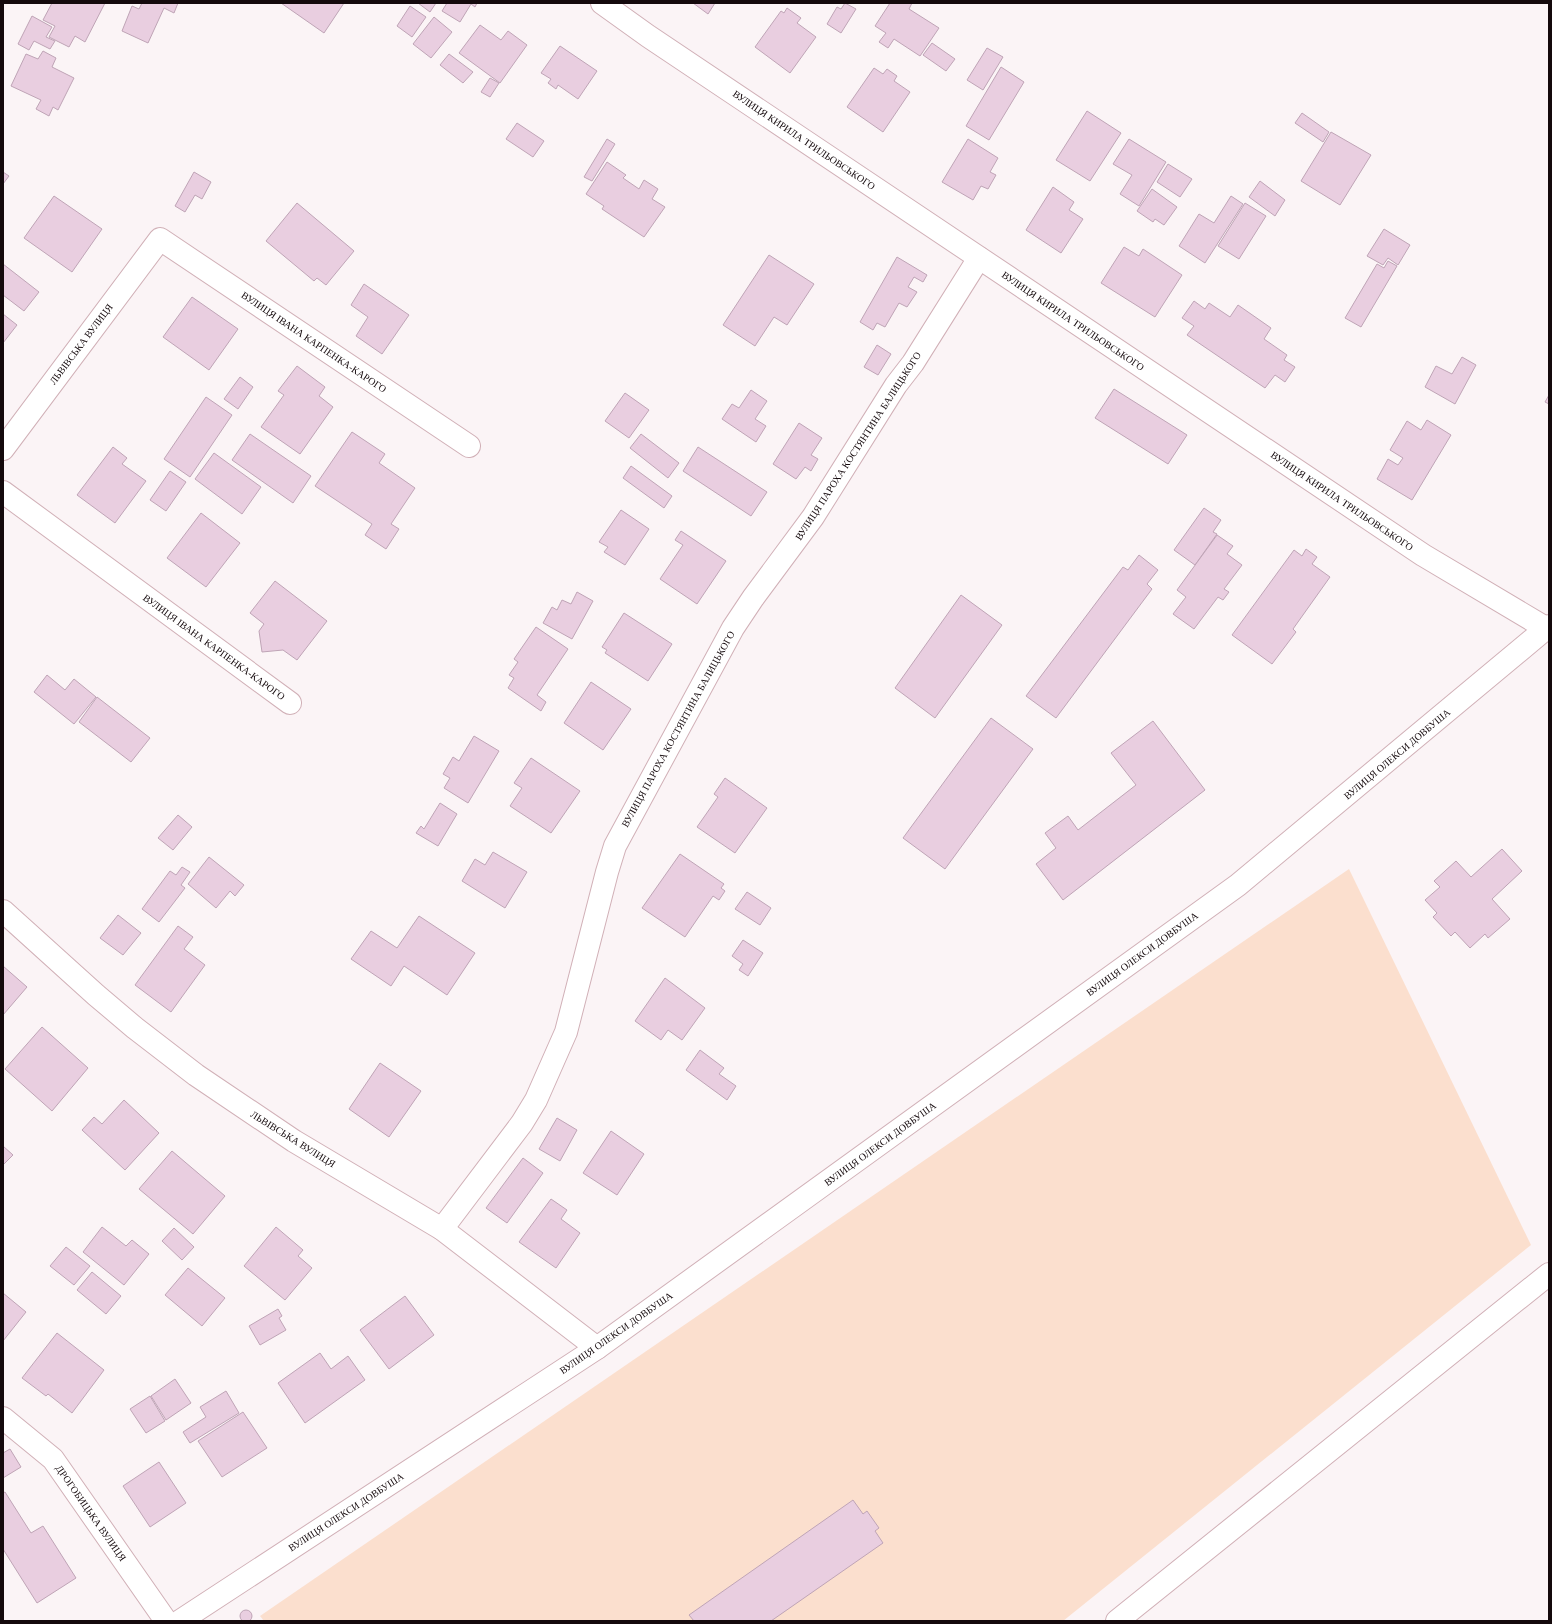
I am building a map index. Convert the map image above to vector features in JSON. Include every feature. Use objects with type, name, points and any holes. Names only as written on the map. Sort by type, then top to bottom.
[{"type":"street","name":"ВУЛИЦЯ КИРИЛА ТРИЛЬОВСЬКОГО","points":[[602,3],[979,258],[1423,555],[1548,628]]},
{"type":"street","name":"ВУЛИЦЯ ІВАНА КАРПЕНКА-КАРОГО","points":[[160,239],[469,446]]},
{"type":"street","name":"ЛЬВІВСЬКА ВУЛИЦЯ","points":[[3,449],[160,239]]},
{"type":"street","name":"ВУЛИЦЯ ПАРОХА КОСТЯНТИНА БАЛИЦЬКОГО","points":[[442,1229],[532,1108],[566,1032],[606,872],[615,846],[733,628],[753,598],[813,517],[896,385],[913,363],[979,258]]},
{"type":"street","name":"ВУЛИЦЯ ІВАНА КАРПЕНКА-КАРОГО","points":[[3,492],[290,703]]},
{"type":"street","name":"ВУЛИЦЯ ОЛЕКСИ ДОВБУША","points":[[180,1621],[597,1348],[1238,885],[1548,628]]},
{"type":"street","name":"ЛЬВІВСЬКА ВУЛИЦЯ","points":[[3,911],[96,995],[196,1076],[294,1141],[442,1229],[597,1348]]},
{"type":"street","points":[[1117,1621],[1549,1274]]},
{"type":"street","name":"ДРОГОБИЦЬКА ВУЛИЦЯ","points":[[3,1418],[53,1459],[166,1621]]},
{"type":"shaded area","points":[[1349,869],[1531,1245],[1063,1621],[264,1621],[260,1616]]},
{"type":"building","points":[[52,3],[105,3],[85,42],[75,36],[69,47],[49,37],[55,26],[43,20]]},
{"type":"building","points":[[142,3],[178,3],[174,13],[164,8],[148,43],[122,31],[132,6],[139,9]]},
{"type":"building","points":[[281,3],[344,3],[324,33]]},
{"type":"building","points":[[418,3],[436,3],[430,12]]},
{"type":"building","points":[[447,3],[477,3],[475,7],[471,4],[460,22],[442,11]]},
{"type":"building","points":[[693,3],[715,3],[708,14]]},
{"type":"building","points":[[845,3],[856,9],[841,33],[827,24],[837,7],[841,9]]},
{"type":"building","points":[[890,3],[912,3],[909,9],[939,28],[920,56],[894,39],[888,48],[879,42],[886,33],[875,26]]},
{"type":"building","points":[[410,6],[426,17],[412,37],[397,26]]},
{"type":"building","points":[[787,8],[801,18],[797,23],[816,37],[790,73],[755,47],[781,11],[784,13]]},
{"type":"building","points":[[32,16],[52,27],[46,37],[55,41],[50,49],[34,41],[29,50],[18,44]]},
{"type":"building","points":[[434,17],[452,32],[431,58],[413,44]]},
{"type":"building","points":[[480,25],[501,40],[508,31],[527,45],[500,83],[459,53]]},
{"type":"building","points":[[932,43],[955,59],[946,71],[923,55]]},
{"type":"building","points":[[560,46],[597,71],[578,99],[558,85],[556,89],[548,83],[551,79],[541,73]]},
{"type":"building","points":[[987,48],[1003,57],[983,90],[967,80]]},
{"type":"building","points":[[43,51],[56,58],[52,67],[74,78],[58,110],[53,107],[49,116],[36,109],[41,100],[11,86],[26,54],[38,59]]},
{"type":"building","points":[[449,54],[473,72],[463,83],[440,65]]},
{"type":"building","points":[[1001,67],[1024,82],[989,140],[966,126]]},
{"type":"building","points":[[874,68],[883,74],[887,69],[897,76],[894,81],[910,92],[883,132],[847,107]]},
{"type":"building","points":[[490,78],[499,83],[490,97],[481,92]]},
{"type":"building","points":[[1087,111],[1121,133],[1090,181],[1056,160]]},
{"type":"building","points":[[1302,113],[1329,132],[1323,142],[1295,123]]},
{"type":"building","points":[[517,123],[544,141],[533,157],[506,139]]},
{"type":"building","points":[[1331,132],[1371,155],[1340,205],[1301,181]]},
{"type":"building","points":[[607,139],[615,144],[592,181],[584,177]]},
{"type":"building","points":[[968,139],[998,158],[990,172],[996,175],[988,189],[981,186],[973,200],[942,182]]},
{"type":"building","points":[[1129,139],[1166,162],[1139,206],[1120,194],[1132,175],[1113,164]]},
{"type":"building","points":[[607,162],[626,175],[623,178],[639,189],[644,180],[658,189],[652,199],[665,207],[644,237],[602,209],[604,206],[586,194]]},
{"type":"building","points":[[1168,164],[1192,179],[1180,197],[1157,182]]},
{"type":"building","points":[[3,172],[9,176],[3,184]]},
{"type":"building","points":[[194,172],[211,182],[202,199],[195,195],[185,212],[175,206]]},
{"type":"building","points":[[1260,181],[1285,200],[1275,216],[1249,197]]},
{"type":"building","points":[[1053,187],[1074,202],[1069,210],[1083,219],[1061,253],[1026,230]]},
{"type":"building","points":[[1152,189],[1177,207],[1164,225],[1155,219],[1153,222],[1137,211]]},
{"type":"building","points":[[54,196],[102,229],[72,272],[24,238]]},
{"type":"building","points":[[1231,196],[1243,204],[1205,263],[1179,246],[1199,214],[1214,223]]},
{"type":"building","points":[[297,203],[354,251],[326,285],[317,278],[314,281],[266,241]]},
{"type":"building","points":[[1245,203],[1266,216],[1239,259],[1218,246]]},
{"type":"building","points":[[1384,229],[1410,245],[1398,265],[1388,258],[1383,265],[1367,256]]},
{"type":"building","points":[[1124,247],[1139,256],[1143,249],[1182,275],[1155,317],[1101,283]]},
{"type":"building","points":[[769,255],[814,284],[787,325],[774,317],[755,346],[723,325]]},
{"type":"building","points":[[897,257],[927,275],[923,282],[914,277],[908,287],[917,292],[907,307],[899,303],[885,327],[877,323],[873,330],[860,322]]},
{"type":"building","points":[[1388,261],[1397,266],[1361,327],[1345,318],[1377,264],[1384,268]]},
{"type":"building","points":[[3,264],[39,292],[24,311],[3,295]]},
{"type":"building","points":[[364,284],[409,315],[382,354],[356,336],[368,317],[351,305]]},
{"type":"building","points":[[192,297],[238,329],[209,370],[163,337]]},
{"type":"building","points":[[1194,301],[1205,309],[1209,303],[1230,317],[1238,305],[1271,328],[1264,339],[1287,355],[1284,360],[1295,367],[1285,382],[1275,375],[1265,388],[1187,335],[1194,326],[1182,318]]},
{"type":"building","points":[[3,314],[17,325],[3,343]]},
{"type":"building","points":[[877,345],[891,354],[878,375],[864,367]]},
{"type":"building","points":[[1462,357],[1476,365],[1455,404],[1425,387],[1436,366],[1452,374]]},
{"type":"building","points":[[297,366],[325,387],[319,396],[333,407],[300,454],[261,427],[284,395],[278,391]]},
{"type":"building","points":[[240,377],[253,387],[238,409],[224,399]]},
{"type":"building","points":[[1114,389],[1187,435],[1168,464],[1095,418]]},
{"type":"building","points":[[751,390],[767,401],[755,419],[766,426],[756,442],[722,419],[732,404],[739,408]]},
{"type":"building","points":[[625,393],[649,410],[629,438],[605,421]]},
{"type":"building","points":[[1549,395],[1549,404],[1545,402]]},
{"type":"building","points":[[206,397],[232,415],[190,477],[164,459]]},
{"type":"building","points":[[1427,420],[1451,435],[1412,500],[1377,479],[1388,459],[1398,465],[1403,458],[1390,450],[1407,421],[1421,430]]},
{"type":"building","points":[[799,423],[822,438],[811,455],[818,459],[811,471],[805,467],[796,479],[773,464]]},
{"type":"building","points":[[352,432],[385,454],[379,463],[415,488],[391,524],[399,529],[386,549],[365,535],[372,524],[315,486]]},
{"type":"building","points":[[250,434],[311,476],[293,503],[232,460]]},
{"type":"building","points":[[641,434],[679,463],[668,478],[630,448]]},
{"type":"building","points":[[113,447],[127,458],[122,464],[146,481],[115,523],[77,495]]},
{"type":"building","points":[[698,447],[767,492],[751,516],[683,471]]},
{"type":"building","points":[[214,453],[261,487],[242,514],[195,479]]},
{"type":"building","points":[[631,466],[672,496],[664,508],[623,478]]},
{"type":"building","points":[[170,471],[186,482],[166,511],[150,500]]},
{"type":"building","points":[[1204,508],[1221,520],[1213,532],[1217,534],[1195,565],[1174,550]]},
{"type":"building","points":[[621,510],[649,529],[625,565],[604,552],[608,547],[599,542]]},
{"type":"building","points":[[201,513],[240,543],[206,587],[167,558]]},
{"type":"building","points":[[681,531],[726,561],[697,604],[660,579],[683,545],[675,540]]},
{"type":"building","points":[[1217,535],[1233,546],[1227,554],[1242,565],[1224,589],[1229,592],[1223,600],[1218,597],[1194,629],[1173,614],[1186,597],[1177,590]]},
{"type":"building","points":[[1306,549],[1317,557],[1312,564],[1330,577],[1293,629],[1296,632],[1272,664],[1232,635],[1294,550],[1302,556]]},
{"type":"building","points":[[1139,555],[1158,570],[1147,584],[1152,589],[1056,718],[1026,696],[1123,567],[1128,570]]},
{"type":"building","points":[[275,581],[327,621],[297,660],[283,650],[262,652],[259,631],[264,624],[250,613]]},
{"type":"building","points":[[577,592],[593,601],[572,639],[543,623],[552,607],[557,610],[562,600],[571,604]]},
{"type":"building","points":[[961,595],[1002,625],[935,718],[895,688]]},
{"type":"building","points":[[624,613],[672,644],[648,681],[605,653],[607,650],[602,647]]},
{"type":"building","points":[[536,627],[568,649],[537,695],[546,702],[541,711],[508,688],[514,678],[509,675],[518,662],[514,659]]},
{"type":"building","points":[[47,675],[65,690],[74,679],[96,697],[74,724],[34,692]]},
{"type":"building","points":[[591,682],[631,709],[603,750],[564,723]]},
{"type":"building","points":[[97,697],[150,738],[131,762],[79,722]]},
{"type":"building","points":[[991,718],[1033,749],[945,869],[903,838]]},
{"type":"building","points":[[1153,721],[1205,790],[1063,900],[1036,864],[1056,848],[1045,833],[1068,816],[1078,830],[1136,785],[1111,753]]},
{"type":"building","points":[[474,736],[499,751],[468,803],[444,788],[450,778],[443,774],[453,757],[459,761]]},
{"type":"building","points":[[531,758],[580,791],[551,833],[510,806],[522,788],[514,783]]},
{"type":"building","points":[[725,778],[767,808],[735,853],[697,827],[718,797],[714,794]]},
{"type":"building","points":[[440,803],[457,814],[438,846],[416,833],[421,826],[424,829]]},
{"type":"building","points":[[178,815],[192,827],[173,850],[158,838]]},
{"type":"building","points":[[1502,849],[1522,871],[1492,899],[1510,919],[1488,938],[1485,934],[1470,948],[1455,932],[1451,936],[1433,917],[1437,913],[1425,900],[1440,887],[1434,881],[1456,861],[1471,877]]},
{"type":"building","points":[[493,852],[527,872],[505,908],[462,881],[475,859],[485,865]]},
{"type":"building","points":[[680,854],[724,884],[721,888],[725,891],[719,900],[713,896],[685,937],[642,908]]},
{"type":"building","points":[[209,857],[244,885],[235,896],[230,891],[216,908],[188,884]]},
{"type":"building","points":[[182,867],[190,872],[181,885],[185,888],[159,922],[142,909],[170,871],[176,875]]},
{"type":"building","points":[[747,892],[771,908],[760,925],[735,909]]},
{"type":"building","points":[[118,915],[141,933],[123,955],[100,938]]},
{"type":"building","points":[[419,916],[475,953],[447,995],[404,966],[391,986],[351,959],[371,931],[397,948]]},
{"type":"building","points":[[178,926],[193,937],[184,949],[205,965],[171,1012],[135,985]]},
{"type":"building","points":[[743,940],[763,953],[748,976],[739,970],[743,964],[732,956]]},
{"type":"building","points":[[3,966],[27,987],[3,1015]]},
{"type":"building","points":[[665,978],[705,1008],[682,1040],[668,1030],[661,1040],[635,1021]]},
{"type":"building","points":[[42,1027],[88,1068],[52,1111],[5,1069]]},
{"type":"building","points":[[700,1050],[724,1068],[719,1074],[736,1086],[727,1100],[686,1070]]},
{"type":"building","points":[[380,1063],[421,1091],[389,1137],[349,1109]]},
{"type":"building","points":[[124,1100],[159,1133],[125,1170],[82,1130],[94,1117],[102,1124]]},
{"type":"building","points":[[557,1118],[577,1130],[560,1161],[539,1149]]},
{"type":"building","points":[[611,1131],[644,1154],[617,1195],[583,1173]]},
{"type":"building","points":[[3,1146],[13,1155],[3,1165]]},
{"type":"building","points":[[172,1151],[225,1196],[193,1234],[139,1189]]},
{"type":"building","points":[[523,1158],[543,1173],[507,1223],[486,1208]]},
{"type":"building","points":[[551,1199],[567,1210],[561,1219],[580,1233],[556,1268],[519,1242]]},
{"type":"building","points":[[102,1227],[126,1246],[132,1240],[149,1254],[124,1285],[83,1252]]},
{"type":"building","points":[[276,1227],[303,1250],[298,1256],[312,1268],[285,1300],[244,1266]]},
{"type":"building","points":[[174,1228],[194,1247],[182,1260],[162,1241]]},
{"type":"building","points":[[66,1247],[90,1266],[74,1285],[50,1266]]},
{"type":"building","points":[[188,1268],[225,1298],[202,1326],[165,1295]]},
{"type":"building","points":[[92,1272],[121,1296],[106,1314],[77,1290]]},
{"type":"building","points":[[3,1293],[26,1312],[3,1341]]},
{"type":"building","points":[[405,1296],[434,1335],[389,1369],[360,1330]]},
{"type":"building","points":[[278,1309],[282,1316],[279,1318],[286,1330],[260,1345],[249,1326]]},
{"type":"building","points":[[57,1333],[104,1370],[72,1413],[48,1394],[46,1396],[22,1378]]},
{"type":"building","points":[[320,1353],[331,1369],[348,1356],[365,1380],[305,1423],[278,1383]]},
{"type":"building","points":[[175,1379],[191,1403],[166,1420],[151,1396]]},
{"type":"building","points":[[226,1391],[239,1413],[190,1443],[183,1432],[206,1417],[200,1407]]},
{"type":"building","points":[[150,1396],[165,1421],[146,1433],[130,1409]]},
{"type":"building","points":[[243,1412],[267,1448],[222,1477],[198,1441]]},
{"type":"building","points":[[10,1449],[21,1467],[3,1478],[3,1453]]},
{"type":"building","points":[[159,1462],[186,1503],[150,1527],[123,1486]]},
{"type":"building","points":[[5,1492],[31,1533],[43,1526],[76,1578],[37,1603],[3,1549],[3,1493]]},
{"type":"building","points":[[853,1500],[863,1514],[867,1511],[879,1528],[875,1531],[883,1543],[771,1621],[694,1621],[689,1615]]},
{"type":"building","points":[[246,1610],[250,1612],[252,1616],[250,1620],[246,1622],[242,1620],[240,1616],[242,1612]]}]
